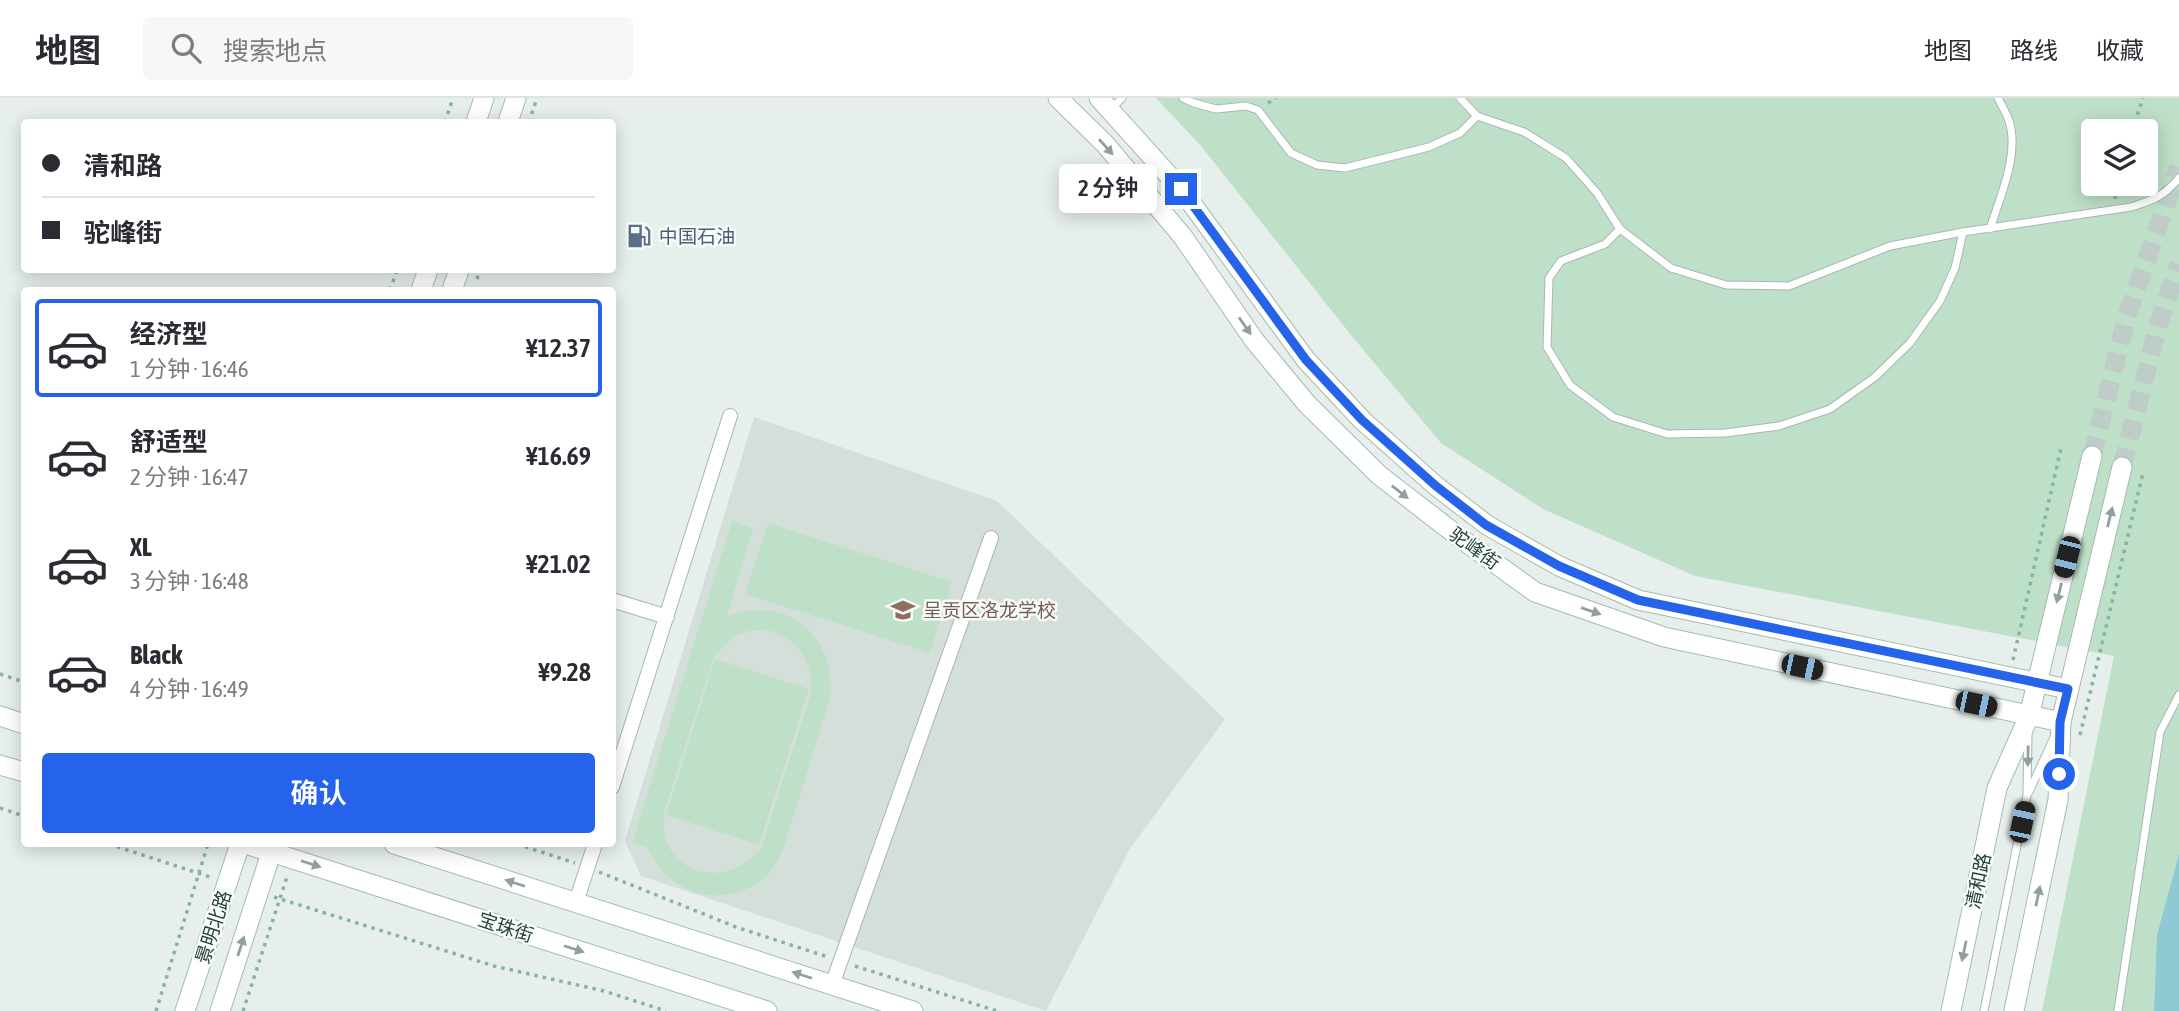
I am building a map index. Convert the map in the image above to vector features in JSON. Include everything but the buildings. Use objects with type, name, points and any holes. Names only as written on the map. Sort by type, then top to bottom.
[{"type":"main road","points":[[477,119],[484,98]]},
{"type":"main road","points":[[509,119],[516,98]]},
{"type":"main road","name":"驼峰街","points":[[1058,98],[1105,144],[1183,237],[1254,340],[1307,404],[1379,475],[1535,592],[1664,637],[2060,722]]},
{"type":"main road","name":"驼峰街","points":[[1110,102],[1181,189],[1306,360],[1362,420],[1436,486],[1486,525],[1559,566],[1638,600],[2068,689]]},
{"type":"main road","name":"清和路","points":[[1951,1011],[1997,788],[2029,716],[2092,456]]},
{"type":"main road","name":"清和路","points":[[2014,1011],[2058,800],[2060,722],[2122,467]]},
{"type":"main road","points":[[0,716],[21,723]]},
{"type":"main road","points":[[0,765],[21,771]]},
{"type":"main road","name":"景明北路","points":[[185,1011],[239,847]]},
{"type":"main road","points":[[403,847],[913,1011]]},
{"type":"main road","name":"景明北路","points":[[220,1011],[273,848]]},
{"type":"main road","name":"宝珠街","points":[[273,848],[293,859],[767,1011]]},
{"type":"street","points":[[616,775],[730,416]]},
{"type":"street","points":[[832,985],[991,538]]},
{"type":"street","points":[[616,601],[667,617]]},
{"type":"street","points":[[576,902],[594,847]]},
{"type":"lane","points":[[1183,98],[1216,108],[1246,106],[1258,110],[1291,153],[1317,165],[1345,168],[1429,147],[1460,133],[1477,116]]},
{"type":"lane","points":[[1460,98],[1477,116],[1524,132],[1566,158],[1597,193],[1620,229],[1671,268],[1727,285],[1789,286],[1890,246],[2131,207],[2166,193],[2179,178]]},
{"type":"lane","points":[[1469,108],[1475,98]]},
{"type":"lane","points":[[1990,229],[2008,167],[2012,141],[2009,119],[1998,98]]},
{"type":"lane","points":[[1620,229],[1605,244],[1561,261],[1549,278],[1547,346],[1570,385],[1613,417],[1667,434],[1725,433],[1779,426],[1830,410],[1875,377],[1910,343],[1940,301],[1955,268],[1964,232]]},
{"type":"lane","points":[[2119,1011],[2160,732],[2179,695]]},
{"type":"lane","name":"清和路","points":[[1984,1011],[2028,795],[2029,716]]},
{"type":"lane","name":"清和路","points":[[2028,795],[2060,722]]},
{"type":"path","points":[[446,119],[453,98]]},
{"type":"path","points":[[530,119],[537,98]]},
{"type":"path","points":[[2136,119],[2143,98]]},
{"type":"path","points":[[2009,677],[2062,448]]},
{"type":"path","points":[[2078,740],[2143,473]]},
{"type":"path","points":[[0,674],[21,680]]},
{"type":"path","points":[[0,808],[21,815]]},
{"type":"path","points":[[118,847],[228,882]]},
{"type":"path","points":[[156,1011],[207,847]]},
{"type":"path","points":[[526,847],[628,882],[736,928],[997,1011]]},
{"type":"path","points":[[243,1011],[293,859]]},
{"type":"path","points":[[258,892],[494,966],[604,991],[666,1011]]},
{"type":"shaded area","name":"呈贡区洛龙学校","points":[[754,417],[997,501],[1225,719],[1129,850],[1046,1011],[641,876],[625,841]]},
{"type":"green space","points":[[1156,98],[2179,98],[2179,1011],[2042,1011],[2114,656],[1695,576],[1543,509],[1441,443],[1351,335],[1201,146]]},
{"type":"green space","points":[[732,521],[753,528],[727,616],[765,610],[796,620],[818,641],[825,655],[831,686],[829,702],[783,850],[771,870],[755,885],[736,893],[716,896],[695,892],[676,883],[660,868],[648,848],[632,843]],"holes":[[[767,630],[795,645],[807,662],[811,694],[761,848],[745,863],[728,871],[710,873],[694,869],[680,860],[669,847],[664,830],[665,809],[714,657],[732,637],[749,631]]]},
{"type":"green space","points":[[768,523],[952,582],[930,653],[745,594]]},
{"type":"green space","points":[[715,659],[809,689],[759,845],[666,815]]},
{"type":"water","points":[[2179,854],[2179,1011],[2154,1011],[2157,935]]},
{"type":"tunnel","points":[[2092,456],[2127,316],[2179,167]]},
{"type":"tunnel","points":[[2122,467],[2158,326],[2179,264]]},
{"type":"place","name":"中国石油","points":[[639,236]]},
{"type":"place","name":"呈贡区洛龙学校","points":[[903,610]]},
{"type":"route","points":[[1181,189],[1306,360],[1362,420],[1436,486],[1486,525],[1559,566],[1638,600],[2068,689],[2060,722],[2059,774]]}]
